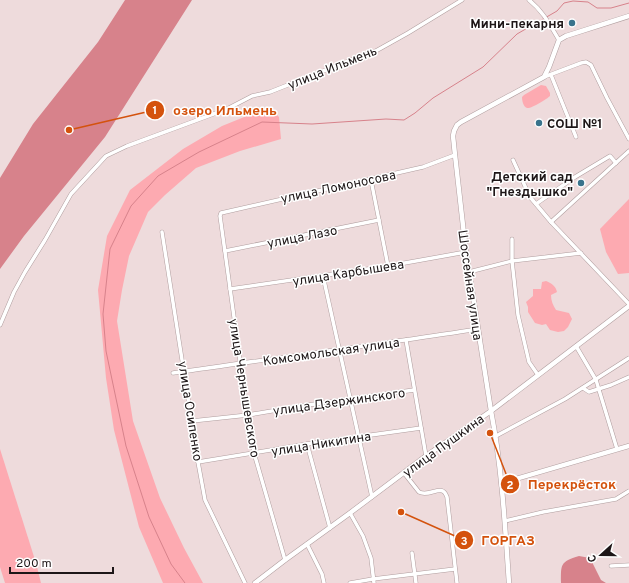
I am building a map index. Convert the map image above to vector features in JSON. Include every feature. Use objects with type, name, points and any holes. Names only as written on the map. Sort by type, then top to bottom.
[{"type":"main road","points":[[544,77],[559,40],[566,36],[629,16]]},
{"type":"main road","name":"Шоссейная улица","points":[[509,583],[502,483],[496,436],[466,252],[453,136],[457,125],[544,77]]},
{"type":"main road","name":"улица Пушкина","points":[[255,583],[350,514],[426,456],[491,411],[629,305]]},
{"type":"main road","points":[[502,483],[629,446]]},
{"type":"street","name":"улица Ильмень","points":[[0,324],[14,292],[71,194],[106,156],[127,146],[227,109],[252,96],[270,92],[374,52],[462,0]]},
{"type":"street","points":[[529,0],[543,13],[559,40]]},
{"type":"street","points":[[544,77],[580,63],[586,62],[591,65],[629,139]]},
{"type":"street","points":[[551,75],[576,137]]},
{"type":"street","points":[[551,222],[629,151]]},
{"type":"street","name":"улица Ломоносова","points":[[221,213],[371,180],[423,167],[455,156]]},
{"type":"street","points":[[536,204],[575,177],[610,156],[616,163]]},
{"type":"street","points":[[513,160],[530,196],[536,204],[629,305]]},
{"type":"street","points":[[371,180],[388,266]]},
{"type":"street","name":"улица Чернышевского","points":[[221,213],[220,216],[240,363],[254,453],[285,560]]},
{"type":"street","name":"улица Лазо","points":[[225,251],[379,220]]},
{"type":"street","name":"улица Осипенко","points":[[162,232],[205,500],[245,583]]},
{"type":"street","points":[[512,239],[512,261],[518,315],[529,362],[538,375]]},
{"type":"street","name":"улица Карбышева","points":[[230,289],[388,266],[466,252]]},
{"type":"street","points":[[469,272],[512,261],[581,253]]},
{"type":"street","points":[[323,276],[372,497]]},
{"type":"street","name":"Комсомольская улица","points":[[173,374],[478,329]]},
{"type":"street","points":[[406,340],[426,456]]},
{"type":"street","points":[[576,346],[596,380],[617,449]]},
{"type":"street","points":[[496,436],[565,399],[629,358]]},
{"type":"street","points":[[583,388],[589,392],[629,377]]},
{"type":"street","name":"улица Дзержинского","points":[[192,421],[248,415],[414,390]]},
{"type":"street","name":"улица Никитина","points":[[198,462],[359,436],[421,428]]},
{"type":"street","points":[[308,444],[330,528]]},
{"type":"street","points":[[404,473],[422,494],[439,490],[443,490],[446,493],[457,583]]},
{"type":"street","points":[[505,521],[543,512],[616,499],[629,491]]},
{"type":"street","points":[[350,514],[363,536],[371,558],[374,581]]},
{"type":"street","points":[[307,544],[322,574],[324,583]]},
{"type":"street","points":[[412,553],[416,583]]},
{"type":"street","points":[[611,566],[629,565]]},
{"type":"street","points":[[350,583],[455,569]]},
{"type":"shaded area","points":[[125,0],[192,0],[105,137],[24,236],[0,269],[0,178],[33,124],[98,42]]},
{"type":"shaded area","points":[[541,85],[546,86],[550,96],[527,108],[523,103],[522,97]]},
{"type":"shaded area","points":[[269,107],[279,117],[281,139],[240,151],[196,168],[148,212],[129,256],[117,321],[133,421],[160,498],[203,583],[163,583],[139,527],[114,430],[106,378],[98,290],[107,236],[130,190],[183,149],[222,126]]},
{"type":"shaded area","points":[[629,199],[629,273],[618,274],[606,252],[600,229]]},
{"type":"shaded area","points":[[546,281],[556,288],[557,292],[551,295],[551,299],[556,310],[569,313],[572,319],[564,331],[558,332],[550,330],[546,324],[542,325],[535,323],[528,312],[526,302],[533,296],[533,289],[541,289],[542,282]]},
{"type":"shaded area","points":[[0,449],[41,583],[5,583],[0,567]]},
{"type":"shaded area","points":[[579,556],[590,558],[601,580],[606,583],[561,583],[561,572],[565,562]]},
{"type":"waterway","points":[[185,583],[171,564],[149,517],[126,446],[106,351],[103,314],[110,249],[131,206],[158,176],[199,152],[262,122],[312,124],[386,119],[404,120],[433,98],[483,67],[517,34],[557,11],[564,3],[573,1],[588,2],[597,8],[611,8],[629,3]]},
{"type":"place","name":"Мини-пекарня","points":[[572,23]]},
{"type":"place","name":"СОШ №1","points":[[539,123]]},
{"type":"place","name":"озеро Ильмень","points":[[69,130]]},
{"type":"place","name":"Детский сад \"Гнездышко\"","points":[[581,183]]},
{"type":"place","name":"Перекрёсток","points":[[490,433]]},
{"type":"place","name":"ГОРГАЗ","points":[[401,512]]}]
